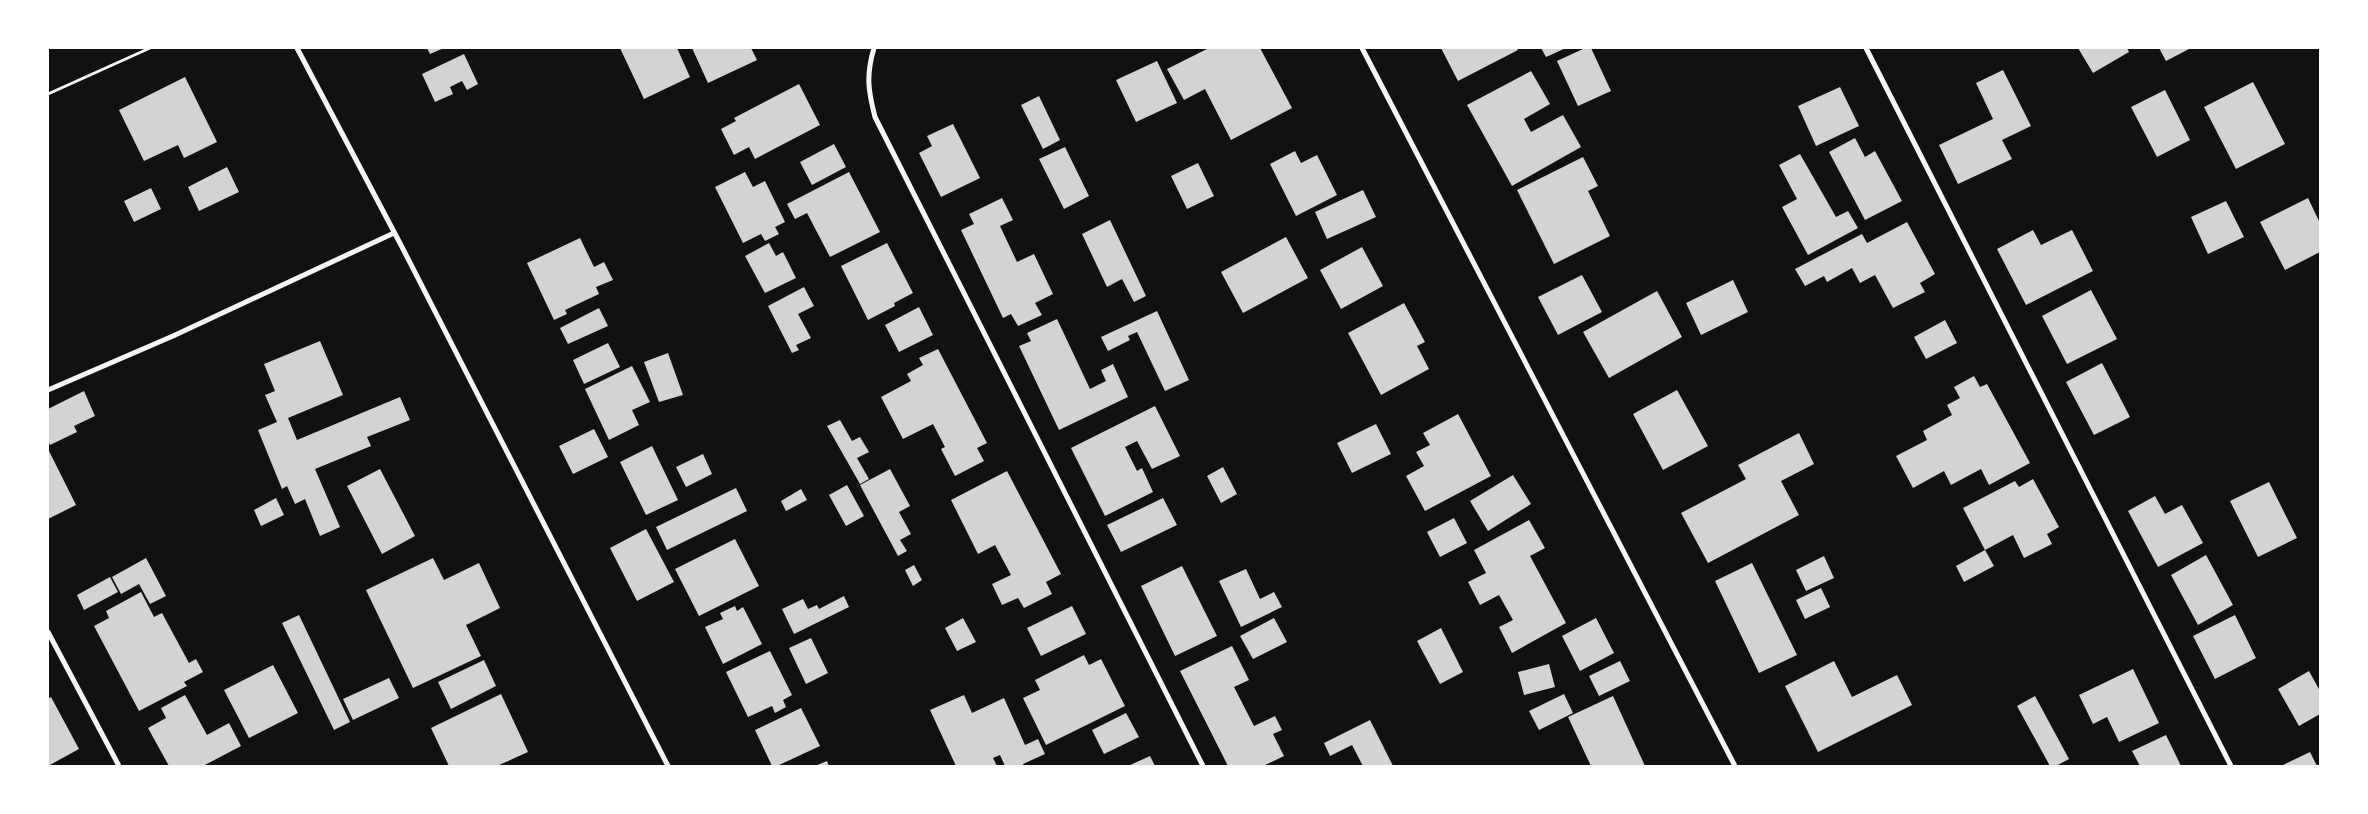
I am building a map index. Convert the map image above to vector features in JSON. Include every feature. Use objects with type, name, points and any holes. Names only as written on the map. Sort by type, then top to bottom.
[{"type":"street","points":[[297,48],[668,766]]},
{"type":"street","points":[[874,48],[867,69],[869,92],[875,117],[1203,766]]},
{"type":"street","points":[[1362,48],[1735,766]]},
{"type":"street","points":[[1866,48],[2232,766]]},
{"type":"street","points":[[48,390],[173,336],[394,233]]},
{"type":"street","points":[[48,632],[120,766]]},
{"type":"path","points":[[48,94],[150,48]]},
{"type":"building","points":[[427,48],[444,48],[430,54]]},
{"type":"building","points":[[620,48],[677,48],[690,77],[644,99]]},
{"type":"building","points":[[692,48],[751,48],[757,60],[708,83]]},
{"type":"building","points":[[1209,48],[1260,48],[1292,108],[1231,140],[1205,89],[1184,100],[1167,69]]},
{"type":"building","points":[[1441,48],[1516,48],[1518,50],[1458,81]]},
{"type":"building","points":[[1541,48],[1566,48],[1546,57]]},
{"type":"building","points":[[1585,48],[1591,48],[1611,91],[1578,106],[1557,61]]},
{"type":"building","points":[[2078,48],[2127,48],[2129,52],[2093,73]]},
{"type":"building","points":[[2159,48],[2191,48],[2166,61]]},
{"type":"building","points":[[464,54],[478,84],[467,90],[462,81],[450,87],[453,94],[435,102],[422,74]]},
{"type":"building","points":[[1157,61],[1177,103],[1136,122],[1116,80]]},
{"type":"building","points":[[2003,70],[2031,126],[2002,140],[2012,159],[1958,184],[1939,145],[1993,119],[1976,83]]},
{"type":"building","points":[[1531,71],[1550,104],[1524,119],[1531,132],[1563,115],[1581,147],[1512,186],[1467,105]]},
{"type":"building","points":[[185,77],[217,142],[184,158],[178,145],[144,161],[119,110]]},
{"type":"building","points":[[2253,82],[2285,144],[2236,169],[2204,107]]},
{"type":"building","points":[[799,84],[820,125],[755,159],[749,147],[734,155],[721,129],[736,121],[734,118]]},
{"type":"building","points":[[1840,87],[1859,126],[1816,146],[1798,106]]},
{"type":"building","points":[[2165,90],[2190,140],[2157,157],[2131,107]]},
{"type":"building","points":[[1039,96],[1060,140],[1043,149],[1021,105]]},
{"type":"building","points":[[953,124],[980,178],[941,197],[919,153],[932,146],[927,136]]},
{"type":"building","points":[[1855,138],[1865,157],[1875,151],[1902,201],[1865,220],[1829,152]]},
{"type":"building","points":[[834,144],[846,167],[812,185],[800,162]]},
{"type":"building","points":[[1065,147],[1089,196],[1064,209],[1039,159]]},
{"type":"building","points":[[1295,151],[1301,163],[1317,155],[1337,195],[1296,216],[1270,164]]},
{"type":"building","points":[[1800,154],[1836,217],[1848,211],[1858,228],[1808,255],[1782,207],[1797,199],[1779,165]]},
{"type":"building","points":[[1583,157],[1598,186],[1588,191],[1610,236],[1554,264],[1517,190]]},
{"type":"building","points":[[1198,163],[1214,196],[1187,209],[1171,176]]},
{"type":"building","points":[[227,167],[239,192],[199,211],[188,187]]},
{"type":"building","points":[[745,172],[753,187],[765,181],[785,222],[775,227],[779,234],[765,241],[761,234],[743,243],[715,187]]},
{"type":"building","points":[[849,172],[880,232],[830,257],[807,213],[795,219],[787,204]]},
{"type":"building","points":[[151,188],[161,209],[134,222],[124,201]]},
{"type":"building","points":[[1363,190],[1376,217],[1327,239],[1315,212]]},
{"type":"building","points":[[1002,198],[1013,220],[1000,226],[1017,262],[1034,254],[1053,294],[1035,303],[1042,315],[1018,326],[1011,314],[1003,318],[961,230],[974,224],[969,214]]},
{"type":"building","points":[[2308,198],[2320,223],[2320,252],[2285,270],[2260,222]]},
{"type":"building","points":[[2226,201],[2244,237],[2208,254],[2191,217]]},
{"type":"building","points":[[1110,220],[1146,296],[1134,302],[1122,279],[1107,287],[1082,234]]},
{"type":"building","points":[[1907,222],[1935,274],[1920,283],[1925,292],[1893,308],[1875,275],[1860,283],[1852,268],[1827,282],[1824,276],[1805,286],[1795,269],[1862,234],[1867,243]]},
{"type":"building","points":[[2033,230],[2041,245],[2072,230],[2093,271],[2026,305],[1997,249]]},
{"type":"building","points":[[1286,237],[1308,278],[1243,313],[1221,272]]},
{"type":"building","points":[[580,238],[594,267],[604,262],[613,280],[596,287],[599,294],[565,310],[567,314],[554,320],[527,263]]},
{"type":"building","points":[[769,243],[776,256],[783,252],[796,278],[765,293],[745,256]]},
{"type":"building","points":[[887,243],[913,293],[894,303],[895,306],[868,320],[841,266]]},
{"type":"building","points":[[1362,247],[1383,286],[1341,309],[1320,270]]},
{"type":"building","points":[[1582,275],[1602,312],[1558,335],[1538,297]]},
{"type":"building","points":[[1733,280],[1748,312],[1701,335],[1686,303]]},
{"type":"building","points":[[804,287],[814,306],[798,314],[811,338],[796,345],[799,350],[792,353],[768,306]]},
{"type":"building","points":[[2091,290],[2117,339],[2067,364],[2042,316]]},
{"type":"building","points":[[1657,291],[1682,337],[1609,378],[1583,332]]},
{"type":"building","points":[[1404,303],[1425,342],[1417,346],[1429,369],[1381,395],[1348,333]]},
{"type":"building","points":[[919,307],[933,335],[899,352],[885,325]]},
{"type":"building","points":[[599,308],[608,326],[568,344],[560,328]]},
{"type":"building","points":[[1157,311],[1189,380],[1165,391],[1137,332],[1128,336],[1130,340],[1108,351],[1101,337]]},
{"type":"building","points":[[1057,319],[1090,389],[1106,381],[1101,370],[1113,364],[1128,397],[1059,430],[1019,346],[1031,341],[1027,333]]},
{"type":"building","points":[[1945,320],[1957,343],[1926,359],[1914,337]]},
{"type":"building","points":[[320,341],[343,395],[288,418],[297,440],[400,397],[410,420],[367,437],[371,446],[315,469],[340,527],[320,536],[305,499],[295,504],[287,486],[282,489],[258,430],[277,422],[265,395],[275,391],[264,364]]},
{"type":"building","points":[[608,343],[620,367],[584,384],[573,360]]},
{"type":"building","points":[[938,349],[987,443],[977,448],[984,461],[955,476],[941,449],[945,447],[933,424],[903,439],[881,397],[911,381],[907,374],[923,365],[919,358]]},
{"type":"building","points":[[668,353],[683,395],[659,402],[644,362]]},
{"type":"building","points":[[2102,363],[2130,417],[2094,435],[2066,382]]},
{"type":"building","points":[[632,366],[650,402],[632,410],[639,425],[609,440],[585,389]]},
{"type":"building","points":[[1974,376],[1980,387],[1987,384],[2030,463],[1989,485],[1981,469],[1951,485],[1944,471],[1913,488],[1896,456],[1927,440],[1923,431],[1952,415],[1947,405],[1960,398],[1954,387]]},
{"type":"building","points":[[1677,390],[1708,446],[1663,470],[1633,414]]},
{"type":"building","points":[[84,391],[95,416],[74,426],[77,432],[50,445],[48,440],[48,409]]},
{"type":"building","points":[[1155,406],[1180,456],[1152,469],[1137,441],[1125,447],[1137,471],[1142,468],[1153,492],[1105,516],[1071,448]]},
{"type":"building","points":[[1458,414],[1491,476],[1425,511],[1406,476],[1424,466],[1416,452],[1430,445],[1423,433]]},
{"type":"building","points":[[840,420],[852,441],[860,437],[869,452],[857,458],[869,479],[860,484],[827,426]]},
{"type":"building","points":[[1376,424],[1391,454],[1352,473],[1337,443]]},
{"type":"building","points":[[594,429],[608,457],[573,474],[559,446]]},
{"type":"building","points":[[1799,433],[1814,464],[1781,481],[1799,515],[1708,563],[1681,513],[1746,479],[1738,465]]},
{"type":"building","points":[[652,446],[678,500],[646,515],[620,462]]},
{"type":"building","points":[[48,452],[76,505],[48,519]]},
{"type":"building","points":[[703,454],[712,474],[686,487],[676,467]]},
{"type":"building","points":[[1223,467],[1237,494],[1221,503],[1207,476]]},
{"type":"building","points":[[380,469],[415,536],[382,554],[347,486]]},
{"type":"building","points":[[890,469],[910,506],[899,512],[911,534],[900,540],[907,551],[898,556],[860,485]]},
{"type":"building","points":[[1007,471],[1061,574],[1046,582],[1052,594],[1024,608],[1018,598],[1002,605],[992,584],[1011,575],[995,545],[978,554],[951,500]]},
{"type":"building","points":[[1513,475],[1531,504],[1488,531],[1470,501]]},
{"type":"building","points":[[2033,479],[2059,527],[2047,534],[2052,544],[2024,558],[2013,535],[1985,550],[1963,508],[2015,481],[2019,487]]},
{"type":"building","points":[[2269,482],[2297,538],[2258,557],[2230,501]]},
{"type":"building","points":[[847,485],[864,516],[846,526],[829,495]]},
{"type":"building","points":[[736,488],[747,511],[667,550],[656,527]]},
{"type":"building","points":[[801,489],[807,500],[786,511],[781,501]]},
{"type":"building","points":[[2155,496],[2165,514],[2182,505],[2203,543],[2158,567],[2128,511]]},
{"type":"building","points":[[276,498],[284,515],[261,526],[254,510]]},
{"type":"building","points":[[1163,498],[1177,525],[1121,552],[1107,525]]},
{"type":"building","points":[[1454,518],[1467,543],[1440,557],[1427,532]]},
{"type":"building","points":[[1529,520],[1545,548],[1530,556],[1566,623],[1512,653],[1499,627],[1513,620],[1499,595],[1480,605],[1468,582],[1486,573],[1474,550]]},
{"type":"building","points":[[646,529],[674,582],[637,601],[610,548]]},
{"type":"building","points":[[735,539],[759,586],[699,616],[675,569]]},
{"type":"building","points":[[1985,550],[1994,566],[1964,582],[1956,566]]},
{"type":"building","points":[[2206,555],[2233,605],[2198,625],[2171,575]]},
{"type":"building","points":[[1824,556],[1834,578],[1806,591],[1796,570]]},
{"type":"building","points":[[146,558],[166,596],[150,604],[139,584],[121,594],[112,577]]},
{"type":"building","points":[[433,558],[444,580],[479,563],[500,608],[466,625],[481,656],[413,688],[366,590]]},
{"type":"building","points":[[1752,563],[1797,655],[1759,673],[1715,581]]},
{"type":"building","points":[[914,565],[922,580],[913,586],[905,570]]},
{"type":"building","points":[[1182,566],[1217,636],[1175,656],[1141,586]]},
{"type":"building","points":[[1246,569],[1260,599],[1274,592],[1282,607],[1241,627],[1219,581]]},
{"type":"building","points":[[110,577],[118,592],[84,610],[77,595]]},
{"type":"building","points":[[1821,588],[1830,607],[1805,619],[1796,600]]},
{"type":"building","points":[[141,592],[154,617],[162,613],[189,663],[196,659],[203,672],[184,682],[187,686],[139,711],[94,626],[109,618],[106,611]]},
{"type":"building","points":[[844,596],[849,607],[794,634],[782,609],[803,599],[808,609],[817,605],[819,609]]},
{"type":"building","points":[[735,606],[737,611],[743,607],[762,644],[723,664],[705,627],[723,619],[720,613]]},
{"type":"building","points":[[1072,606],[1086,634],[1041,656],[1027,628]]},
{"type":"building","points":[[299,615],[350,722],[334,730],[282,623]]},
{"type":"building","points":[[2235,615],[2256,658],[2215,679],[2193,636]]},
{"type":"building","points":[[963,618],[976,642],[957,651],[945,628]]},
{"type":"building","points":[[1274,618],[1287,642],[1253,659],[1240,636]]},
{"type":"building","points":[[1596,618],[1614,653],[1580,671],[1562,636]]},
{"type":"building","points":[[1441,628],[1463,672],[1440,684],[1417,641]]},
{"type":"building","points":[[811,638],[828,673],[806,684],[789,648]]},
{"type":"building","points":[[1232,646],[1249,680],[1234,687],[1254,726],[1275,716],[1282,730],[1273,734],[1284,756],[1263,766],[1228,766],[1180,671]]},
{"type":"building","points":[[770,651],[792,695],[783,700],[786,707],[775,713],[772,706],[748,717],[726,672]]},
{"type":"building","points":[[1084,655],[1089,665],[1101,659],[1125,706],[1046,745],[1023,698],[1040,690],[1035,680]]},
{"type":"building","points":[[484,660],[496,686],[451,709],[438,682]]},
{"type":"building","points":[[1620,661],[1630,681],[1599,696],[1589,676]]},
{"type":"building","points":[[1834,661],[1852,697],[1897,675],[1912,705],[1818,752],[1785,686]]},
{"type":"building","points":[[1549,664],[1555,687],[1524,695],[1518,672]]},
{"type":"building","points":[[273,665],[298,713],[249,738],[224,690]]},
{"type":"building","points":[[2133,669],[2159,723],[2119,742],[2107,717],[2093,724],[2079,695]]},
{"type":"building","points":[[2309,671],[2320,691],[2320,714],[2299,726],[2278,689]]},
{"type":"building","points":[[389,678],[399,698],[353,720],[343,699]]},
{"type":"building","points":[[501,694],[528,752],[497,766],[449,766],[431,728]]},
{"type":"building","points":[[1564,694],[1573,713],[1539,730],[1529,711]]},
{"type":"building","points":[[185,695],[207,735],[229,723],[241,746],[203,766],[169,766],[148,728],[166,718],[161,708]]},
{"type":"building","points":[[964,695],[972,713],[1004,698],[1025,745],[1038,739],[1045,754],[1023,764],[1024,766],[1005,766],[1000,755],[993,758],[997,766],[956,766],[930,710]]},
{"type":"building","points":[[1613,696],[1645,766],[1591,766],[1568,717]]},
{"type":"building","points":[[2035,696],[2069,759],[2056,766],[2050,766],[2017,706]]},
{"type":"building","points":[[51,697],[79,749],[48,766],[48,699]]},
{"type":"building","points":[[801,708],[820,746],[777,766],[772,766],[755,730]]},
{"type":"building","points":[[1126,713],[1139,737],[1104,754],[1092,730]]},
{"type":"building","points":[[1370,720],[1393,766],[1363,766],[1352,745],[1330,756],[1324,743]]},
{"type":"building","points":[[2166,735],[2181,766],[2140,766],[2132,751]]},
{"type":"building","points":[[2310,752],[2317,766],[2281,766]]},
{"type":"building","points":[[1150,756],[1155,766],[1128,766]]},
{"type":"building","points":[[827,761],[829,766],[815,766]]}]
